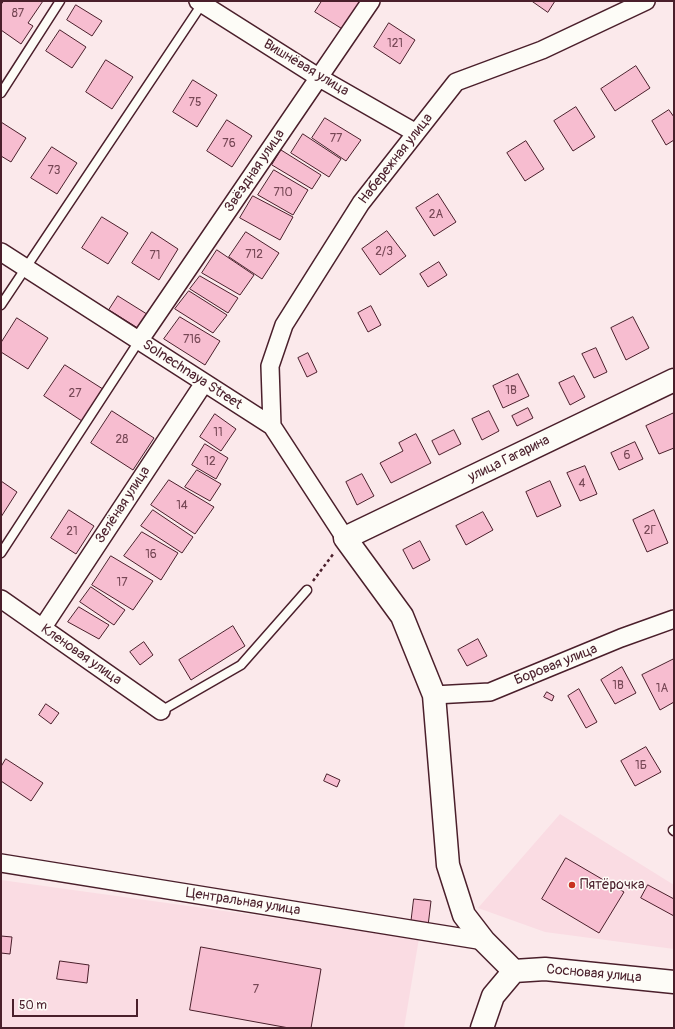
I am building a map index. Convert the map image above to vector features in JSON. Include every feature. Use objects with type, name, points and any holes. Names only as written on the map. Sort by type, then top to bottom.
[{"type":"street","name":"Звёздная улица","points":[[139,341],[371,1]]},
{"type":"street","name":"Набережная улица","points":[[272,426],[270,366],[284,325],[361,203],[456,82],[542,50],[646,1]]},
{"type":"street","name":"Вишнёвая улица","points":[[200,3],[318,77],[416,133]]},
{"type":"street","name":"Solnechnaya Street","points":[[1,252],[272,426],[345,538]]},
{"type":"street","name":"улица Гагарина","points":[[345,538],[674,380]]},
{"type":"street","name":"Зелёная улица","points":[[43,627],[204,383]]},
{"type":"street","points":[[345,538],[402,616],[434,695],[448,865],[464,915],[484,941],[514,971],[492,996],[482,1028]]},
{"type":"street","name":"Кленовая улица","points":[[1,599],[161,711]]},
{"type":"street","name":"Боровая улица","points":[[434,695],[490,692],[621,638],[674,619]]},
{"type":"street","name":"Центральная улица","points":[[1,863],[484,941]]},
{"type":"street","name":"Сосновая улица","points":[[514,971],[545,969],[674,982]]},
{"type":"lane","points":[[1,93],[60,1]]},
{"type":"lane","points":[[1,305],[200,3]]},
{"type":"lane","points":[[1,553],[139,341]]},
{"type":"lane","points":[[161,711],[241,664],[307,590]]},
{"type":"path","points":[[307,590],[345,538]]},
{"type":"shaded area","points":[[560,814],[674,885],[674,949],[545,932],[478,908]]},
{"type":"shaded area","points":[[1,880],[419,938],[404,1028],[1,1028]]},
{"type":"building","points":[[4,1],[43,1],[28,23],[33,26],[21,44],[1,30],[1,5]]},
{"type":"building","points":[[322,1],[359,1],[361,3],[344,30],[315,12]]},
{"type":"building","points":[[532,1],[555,1],[548,12]]},
{"type":"building","points":[[76,5],[102,21],[92,36],[67,20]]},
{"type":"building","points":[[389,23],[415,40],[400,64],[374,47]]},
{"type":"building","points":[[60,30],[86,47],[72,68],[46,51]]},
{"type":"building","points":[[106,60],[133,77],[112,109],[86,92]]},
{"type":"building","points":[[636,66],[650,88],[615,111],[601,89]]},
{"type":"building","points":[[193,80],[217,95],[197,127],[173,112]]},
{"type":"building","points":[[576,107],[595,137],[573,151],[554,121]]},
{"type":"building","points":[[669,110],[674,117],[674,140],[666,145],[652,121]]},
{"type":"building","points":[[325,118],[361,140],[346,161],[312,138]]},
{"type":"building","points":[[227,120],[252,136],[232,167],[207,151]]},
{"type":"building","points":[[1,122],[26,138],[11,162],[1,156]]},
{"type":"building","points":[[303,134],[341,159],[329,177],[291,153]]},
{"type":"building","points":[[526,141],[544,169],[525,181],[507,153]]},
{"type":"building","points":[[52,147],[77,163],[57,194],[31,178]]},
{"type":"building","points":[[281,150],[321,175],[312,189],[272,165]]},
{"type":"building","points":[[274,170],[308,190],[293,215],[258,195]]},
{"type":"building","points":[[438,194],[456,222],[434,236],[416,208]]},
{"type":"building","points":[[253,196],[293,217],[280,240],[240,218]]},
{"type":"building","points":[[102,217],[128,233],[108,264],[82,248]]},
{"type":"building","points":[[387,231],[406,256],[380,275],[362,249]]},
{"type":"building","points":[[152,232],[178,249],[159,280],[132,263]]},
{"type":"building","points":[[246,232],[279,253],[262,279],[229,257]]},
{"type":"building","points":[[217,250],[254,275],[240,295],[202,273]]},
{"type":"building","points":[[439,262],[447,275],[428,287],[420,274]]},
{"type":"building","points":[[200,276],[238,298],[228,313],[190,289]]},
{"type":"building","points":[[189,291],[227,315],[213,333],[175,309]]},
{"type":"building","points":[[118,296],[150,316],[141,330],[109,310]]},
{"type":"building","points":[[371,306],[381,325],[368,332],[358,313]]},
{"type":"building","points":[[180,317],[220,341],[205,365],[164,339]]},
{"type":"building","points":[[633,317],[649,348],[626,360],[611,328]]},
{"type":"building","points":[[17,318],[48,338],[28,369],[1,352],[1,343]]},
{"type":"building","points":[[596,348],[607,372],[594,378],[582,354]]},
{"type":"building","points":[[308,353],[317,372],[307,377],[298,358]]},
{"type":"building","points":[[65,365],[106,391],[85,423],[44,396]]},
{"type":"building","points":[[518,374],[529,396],[503,408],[493,386]]},
{"type":"building","points":[[574,376],[585,397],[570,405],[559,383]]},
{"type":"building","points":[[528,408],[533,418],[517,426],[512,416]]},
{"type":"building","points":[[112,411],[154,438],[133,470],[91,443]]},
{"type":"building","points":[[489,411],[499,431],[482,440],[472,419]]},
{"type":"building","points":[[674,413],[674,448],[659,454],[646,426]]},
{"type":"building","points":[[215,414],[236,429],[221,451],[200,437]]},
{"type":"building","points":[[454,430],[461,444],[439,455],[432,441]]},
{"type":"building","points":[[416,434],[431,463],[391,483],[380,463],[403,451],[399,443]]},
{"type":"building","points":[[635,442],[643,459],[619,470],[611,453]]},
{"type":"building","points":[[205,444],[228,458],[216,479],[192,465]]},
{"type":"building","points":[[585,466],[597,494],[580,501],[567,473]]},
{"type":"building","points":[[197,470],[221,484],[210,501],[185,487]]},
{"type":"building","points":[[362,474],[374,496],[357,505],[346,482]]},
{"type":"building","points":[[169,480],[214,507],[195,534],[151,505]]},
{"type":"building","points":[[1,481],[17,492],[1,517]]},
{"type":"building","points":[[550,481],[561,506],[537,517],[526,492]]},
{"type":"building","points":[[69,510],[94,526],[76,554],[51,538]]},
{"type":"building","points":[[153,510],[193,537],[182,553],[141,526]]},
{"type":"building","points":[[654,510],[668,543],[647,552],[633,520]]},
{"type":"building","points":[[483,512],[493,530],[466,545],[456,526]]},
{"type":"building","points":[[142,532],[178,553],[161,580],[124,556]]},
{"type":"building","points":[[420,541],[430,560],[413,569],[403,550]]},
{"type":"building","points":[[111,556],[153,581],[133,610],[92,585]]},
{"type":"building","points":[[91,587],[125,610],[114,625],[80,602]]},
{"type":"building","points":[[79,607],[109,625],[99,639],[68,622]]},
{"type":"building","points":[[233,626],[245,646],[191,680],[179,660]]},
{"type":"building","points":[[478,639],[487,656],[467,666],[458,650]]},
{"type":"building","points":[[144,642],[153,655],[140,665],[130,652]]},
{"type":"building","points":[[674,659],[674,702],[660,710],[642,675]]},
{"type":"building","points":[[622,667],[636,693],[615,704],[601,680]]},
{"type":"building","points":[[579,689],[597,722],[586,728],[568,696]]},
{"type":"building","points":[[547,692],[554,696],[552,701],[544,697]]},
{"type":"building","points":[[46,704],[59,713],[51,724],[39,715]]},
{"type":"building","points":[[646,747],[661,772],[635,786],[621,761]]},
{"type":"building","points":[[6,759],[43,783],[31,801],[1,781],[1,767]]},
{"type":"building","points":[[327,774],[340,780],[337,787],[324,781]]},
{"type":"building","points":[[566,858],[624,892],[599,933],[542,899]]},
{"type":"building","points":[[648,885],[674,899],[674,916],[641,898]]},
{"type":"building","points":[[414,899],[431,901],[428,926],[411,924]]},
{"type":"building","points":[[1,936],[12,937],[10,954],[1,953]]},
{"type":"building","points":[[201,947],[321,969],[311,1028],[289,1028],[190,1010]]},
{"type":"building","points":[[60,961],[89,965],[87,983],[57,979]]},
{"type":"place","name":"Пятёрочка","points":[[572,885]]}]
